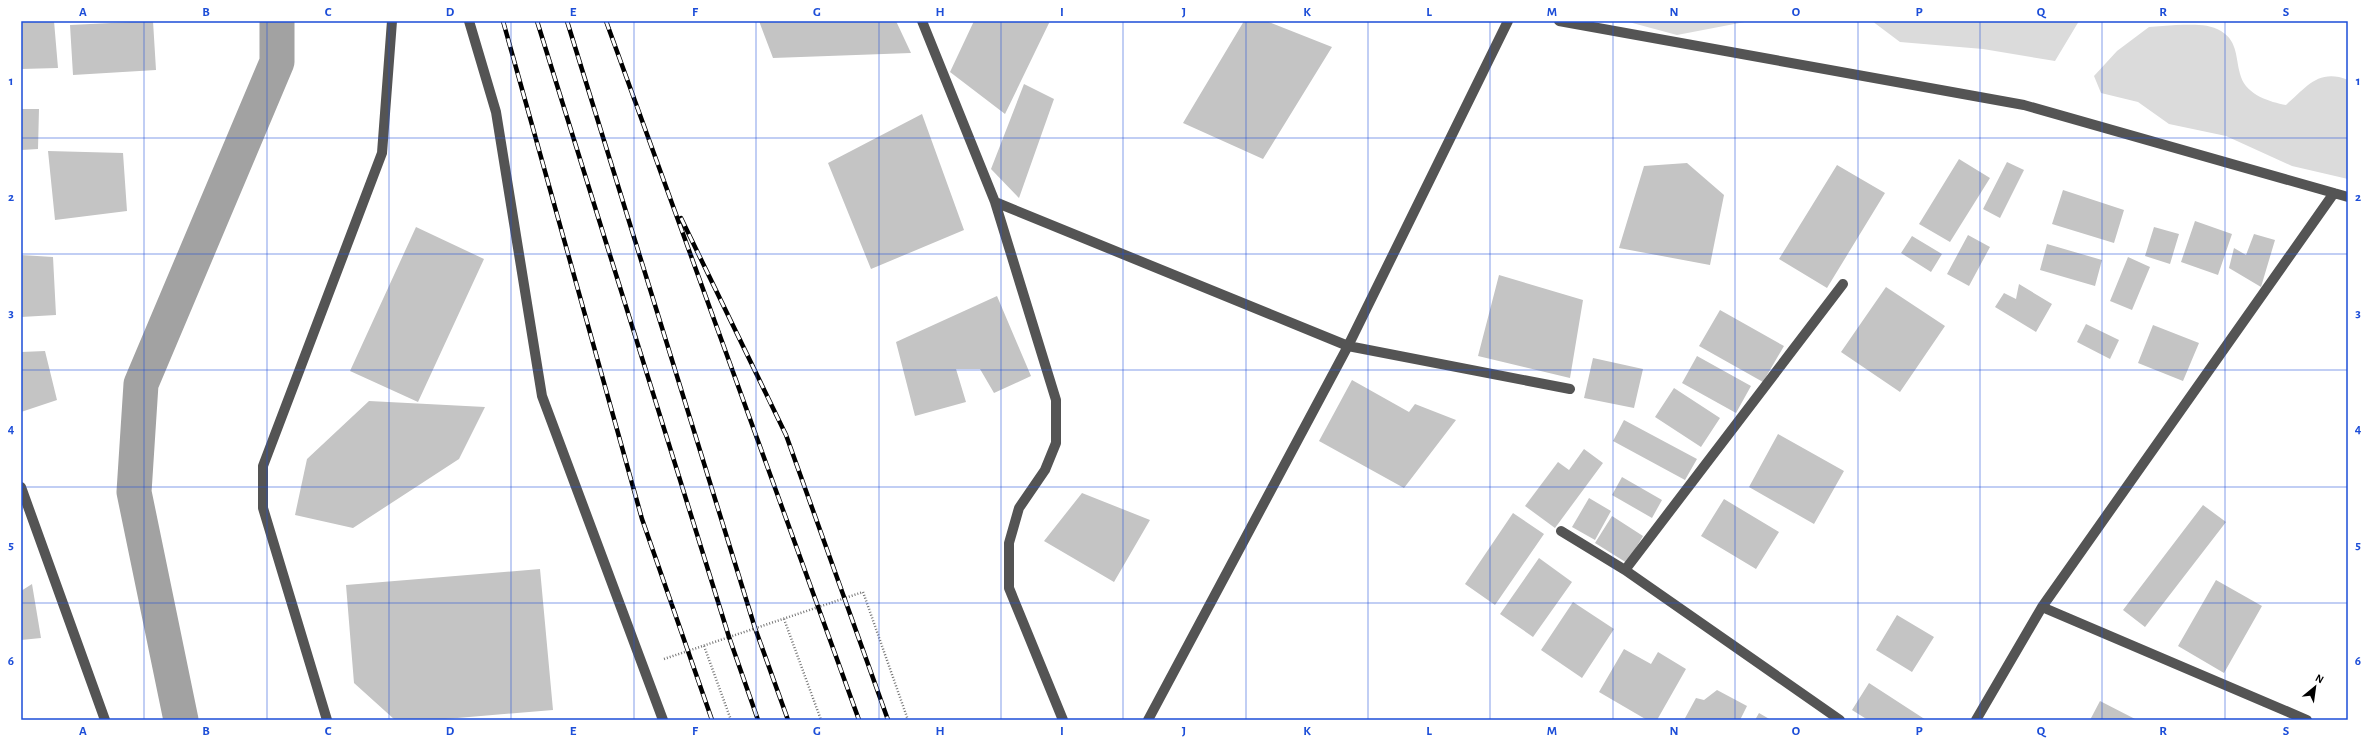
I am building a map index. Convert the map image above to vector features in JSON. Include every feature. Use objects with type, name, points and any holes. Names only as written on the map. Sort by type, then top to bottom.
[{"type":"street","points":[[327,720],[263,508],[263,466],[382,153],[392,21]]},
{"type":"street","points":[[469,21],[496,112],[542,396],[663,720]]},
{"type":"street","points":[[922,21],[995,202],[1056,400],[1056,444],[1045,470],[1019,508],[1009,543],[1009,588],[1063,720]]},
{"type":"street","points":[[1148,720],[1348,346],[1508,21]]},
{"type":"street","points":[[1559,21],[2024,106],[2348,197]]},
{"type":"street","points":[[1976,720],[2042,607],[2334,193]]},
{"type":"street","points":[[995,202],[1348,346],[1570,389]]},
{"type":"street","points":[[1626,570],[1843,284]]},
{"type":"street","points":[[21,487],[105,720]]},
{"type":"street","points":[[1561,531],[1626,570],[1840,720]]},
{"type":"street","points":[[2042,607],[2307,720]]},
{"type":"path","points":[[643,666],[863,592],[908,720]]},
{"type":"path","points":[[784,619],[821,720]]},
{"type":"path","points":[[704,646],[731,720]]},
{"type":"shaded area","points":[[1625,21],[1750,21],[1677,35]]},
{"type":"shaded area","points":[[1872,21],[2079,21],[2055,61],[1983,49],[1900,42]]},
{"type":"shaded area","points":[[2199,25],[2216,28],[2227,35],[2234,46],[2239,71],[2244,83],[2248,89],[2266,100],[2286,105],[2306,86],[2320,78],[2328,76],[2348,80],[2348,179],[2292,166],[2226,136],[2169,124],[2138,102],[2101,93],[2094,76],[2117,51],[2149,27]]},
{"type":"building","points":[[21,21],[54,21],[58,68],[21,69]]},
{"type":"building","points":[[153,21],[156,70],[73,75],[70,25]]},
{"type":"building","points":[[759,21],[896,21],[911,53],[773,58]]},
{"type":"building","points":[[974,21],[1050,21],[1005,114],[950,72]]},
{"type":"building","points":[[1244,21],[1266,21],[1332,47],[1263,159],[1183,123]]},
{"type":"building","points":[[1024,84],[1054,99],[1019,198],[991,169]]},
{"type":"building","points":[[21,109],[39,109],[38,149],[21,150]]},
{"type":"building","points":[[922,114],[964,230],[871,269],[828,163]]},
{"type":"building","points":[[48,151],[123,153],[127,211],[55,220]]},
{"type":"building","points":[[1959,159],[1990,178],[1950,242],[1919,224]]},
{"type":"building","points":[[2007,162],[2024,170],[2000,218],[1983,209]]},
{"type":"building","points":[[1687,163],[1724,195],[1710,265],[1619,248],[1644,166]]},
{"type":"building","points":[[1837,165],[1885,193],[1827,288],[1779,259]]},
{"type":"building","points":[[2063,190],[2124,210],[2114,243],[2052,224]]},
{"type":"building","points":[[2195,221],[2232,234],[2218,275],[2181,262]]},
{"type":"building","points":[[416,227],[484,259],[418,402],[350,371]]},
{"type":"building","points":[[2154,227],[2179,234],[2170,264],[2145,256]]},
{"type":"building","points":[[2254,234],[2275,240],[2261,287],[2229,268],[2234,248],[2246,255]]},
{"type":"building","points":[[1968,235],[1990,247],[1969,286],[1947,274]]},
{"type":"building","points":[[1912,236],[1942,254],[1931,272],[1901,253]]},
{"type":"building","points":[[2047,244],[2102,260],[2095,286],[2040,270]]},
{"type":"building","points":[[21,255],[53,257],[56,315],[21,317]]},
{"type":"building","points":[[2128,257],[2150,267],[2132,310],[2110,301]]},
{"type":"building","points":[[1499,275],[1583,300],[1570,378],[1478,356]]},
{"type":"building","points":[[2019,284],[2052,304],[2036,332],[1995,307],[2004,293],[2016,299]]},
{"type":"building","points":[[1886,287],[1945,326],[1900,392],[1841,352]]},
{"type":"building","points":[[997,296],[1031,376],[994,393],[980,369],[956,369],[966,402],[915,416],[896,342]]},
{"type":"building","points":[[1720,310],[1784,346],[1763,382],[1699,346]]},
{"type":"building","points":[[2086,324],[2119,340],[2110,359],[2077,342]]},
{"type":"building","points":[[2153,325],[2199,343],[2183,381],[2138,363]]},
{"type":"building","points":[[45,351],[57,400],[21,412],[21,352]]},
{"type":"building","points":[[1697,356],[1751,386],[1736,413],[1682,383]]},
{"type":"building","points":[[1593,358],[1643,369],[1634,408],[1584,398]]},
{"type":"building","points":[[1352,380],[1409,412],[1415,404],[1456,420],[1404,488],[1319,441]]},
{"type":"building","points":[[1674,388],[1720,418],[1701,447],[1655,417]]},
{"type":"building","points":[[369,401],[485,407],[459,459],[353,528],[295,515],[307,459]]},
{"type":"building","points":[[1624,420],[1697,459],[1685,480],[1613,441]]},
{"type":"building","points":[[1778,434],[1844,471],[1814,524],[1749,487]]},
{"type":"building","points":[[1584,449],[1603,463],[1555,528],[1525,506],[1558,462],[1569,470]]},
{"type":"building","points":[[1622,477],[1662,500],[1652,518],[1612,495]]},
{"type":"building","points":[[1082,493],[1150,520],[1114,582],[1044,541]]},
{"type":"building","points":[[1589,498],[1611,511],[1595,540],[1572,527]]},
{"type":"building","points":[[1724,499],[1779,532],[1756,569],[1701,536]]},
{"type":"building","points":[[2203,505],[2226,522],[2145,627],[2123,610]]},
{"type":"building","points":[[1513,513],[1544,534],[1495,605],[1465,584]]},
{"type":"building","points":[[1612,516],[1643,536],[1627,563],[1595,543]]},
{"type":"building","points":[[1539,558],[1572,582],[1533,637],[1500,614]]},
{"type":"building","points":[[540,569],[553,710],[434,720],[395,720],[354,683],[346,585]]},
{"type":"building","points":[[2216,580],[2262,606],[2224,673],[2178,646]]},
{"type":"building","points":[[32,584],[41,638],[21,640],[21,591]]},
{"type":"building","points":[[1573,602],[1614,629],[1582,678],[1541,650]]},
{"type":"building","points":[[1897,615],[1934,637],[1912,672],[1876,650]]},
{"type":"building","points":[[1624,649],[1651,664],[1658,652],[1686,669],[1657,720],[1647,720],[1599,692]]},
{"type":"building","points":[[1869,683],[1926,720],[1868,720],[1852,710]]},
{"type":"building","points":[[1717,690],[1747,706],[1740,720],[1684,720],[1696,698],[1704,700]]},
{"type":"building","points":[[2100,701],[2137,720],[2090,720]]},
{"type":"building","points":[[1759,713],[1771,720],[1755,720]]},
{"type":"waterway","points":[[181,720],[134,492],[141,384],[277,62],[277,21]]},
{"type":"railway","points":[[503,21],[642,519],[712,720]]},
{"type":"railway","points":[[537,21],[729,637],[758,720]]},
{"type":"railway","points":[[567,21],[755,628],[788,720]]},
{"type":"railway","points":[[606,21],[859,720]]},
{"type":"railway","points":[[681,218],[786,435],[888,720]]}]
